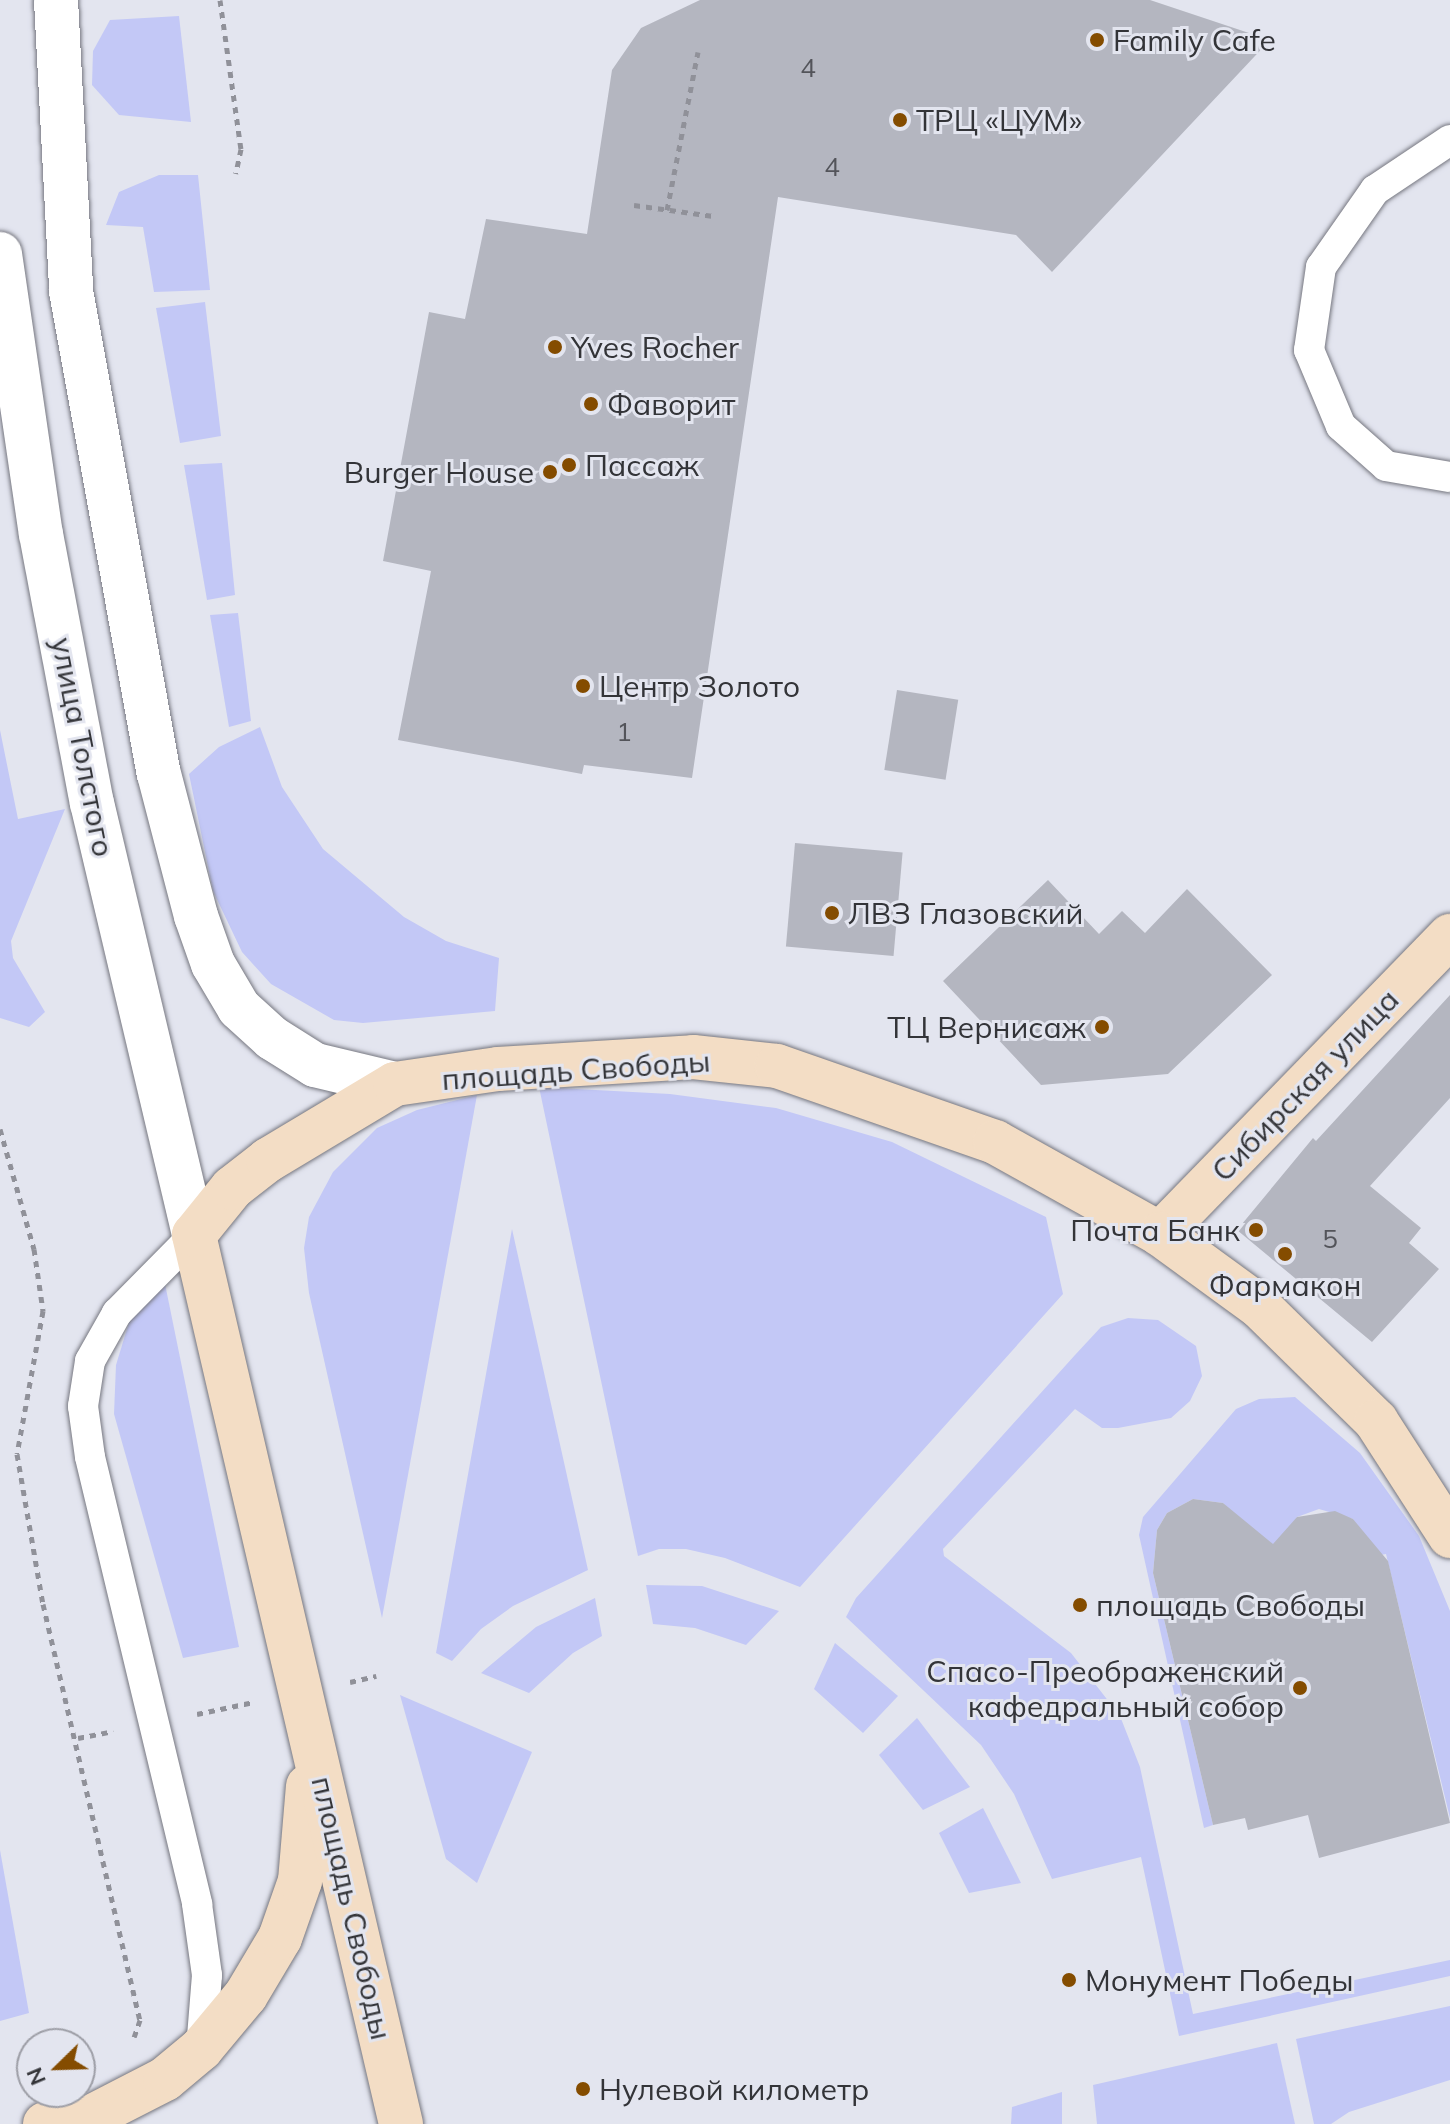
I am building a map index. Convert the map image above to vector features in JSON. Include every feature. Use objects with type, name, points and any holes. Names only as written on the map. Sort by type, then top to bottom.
[{"type":"main road","name":"Сибирская улица","points":[[1160,1234],[1450,936]]},
{"type":"main road","name":"площадь Свободы","points":[[401,2124],[194,1235],[232,1188],[268,1160],[395,1084],[498,1069],[693,1057],[777,1066],[995,1142],[1160,1234],[1219,1274],[1324,1365],[1376,1421],[1450,1536]]},
{"type":"main road","name":"площадь Свободы","points":[[45,2124],[105,2120],[165,2079],[201,2049],[246,1995],[273,1949],[300,1881],[310,1811],[302,1692]]},
{"type":"street","name":"площадь Свободы","points":[[56,0],[71,291],[159,774],[196,916],[213,964],[239,1008],[272,1038],[315,1065],[395,1084]]},
{"type":"street","name":"улица Толстого","points":[[0,254],[41,534],[92,803],[194,1235]]},
{"type":"lane","points":[[1450,140],[1375,190],[1321,267],[1309,350],[1341,426],[1352,436],[1386,466],[1450,477]]},
{"type":"lane","points":[[194,1235],[117,1313],[90,1361],[83,1406],[90,1457],[157,1722],[197,1904],[207,1975],[201,2049]]},
{"type":"path","points":[[220,0],[241,149],[236,173]]},
{"type":"path","points":[[667,210],[698,52]]},
{"type":"path","points":[[634,205],[713,216]]},
{"type":"path","points":[[0,1129],[34,1249],[43,1311],[17,1454],[43,1604],[78,1738],[140,2020],[131,2049]]},
{"type":"path","points":[[78,1738],[376,1676]]},
{"type":"shaded area","points":[[179,16],[191,122],[119,115],[92,85],[93,51],[110,20]]},
{"type":"shaded area","points":[[159,175],[198,175],[210,290],[154,292],[143,227],[106,225],[119,192]]},
{"type":"shaded area","points":[[205,302],[221,436],[180,443],[156,308]]},
{"type":"shaded area","points":[[222,463],[235,595],[207,600],[184,465]]},
{"type":"shaded area","points":[[238,613],[251,721],[229,727],[210,615]]},
{"type":"shaded area","points":[[260,727],[282,787],[323,849],[404,917],[446,941],[499,958],[495,1011],[363,1023],[334,1020],[271,984],[242,952],[213,891],[189,774],[219,747]]},
{"type":"shaded area","points":[[0,730],[18,819],[65,809],[11,941],[13,958],[45,1012],[29,1027],[0,1018]]},
{"type":"shaded area","points":[[539,1087],[670,1094],[776,1108],[892,1142],[1046,1217],[1063,1294],[800,1587],[725,1558],[686,1549],[659,1549],[638,1556]]},
{"type":"shaded area","points":[[477,1095],[382,1618],[309,1293],[304,1248],[309,1217],[333,1172],[377,1128],[417,1110]]},
{"type":"shaded area","points":[[512,1229],[588,1570],[513,1606],[481,1629],[452,1661],[436,1653]]},
{"type":"shaded area","points":[[164,1279],[239,1647],[183,1658],[114,1414],[116,1365],[130,1319]]},
{"type":"shaded area","points":[[1128,1318],[1158,1320],[1196,1346],[1202,1376],[1190,1401],[1171,1418],[1118,1428],[1102,1428],[1075,1409],[943,1549],[944,1556],[1071,1653],[1120,1716],[1140,1767],[1193,2014],[1450,1960],[1450,1976],[1179,2036],[1141,1857],[1052,1879],[1014,1794],[981,1745],[846,1617],[856,1598],[1101,1327]]},
{"type":"shaded area","points":[[1295,1397],[1360,1453],[1419,1536],[1450,1611],[1450,1818],[1386,1554],[1375,1556],[1353,1519],[1319,1509],[1297,1517],[1276,1562],[1223,1503],[1193,1499],[1167,1513],[1157,1530],[1153,1573],[1213,1825],[1204,1828],[1139,1535],[1143,1517],[1236,1409],[1259,1399]]},
{"type":"shaded area","points":[[646,1585],[702,1586],[779,1611],[746,1645],[695,1628],[653,1624]]},
{"type":"shaded area","points":[[595,1598],[602,1636],[573,1653],[529,1693],[481,1673],[536,1627]]},
{"type":"shaded area","points":[[835,1643],[898,1696],[863,1733],[814,1689]]},
{"type":"shaded area","points":[[400,1695],[532,1752],[477,1883],[446,1859]]},
{"type":"shaded area","points":[[917,1718],[970,1787],[923,1810],[879,1755]]},
{"type":"shaded area","points":[[983,1808],[1021,1883],[969,1893],[939,1833]]},
{"type":"shaded area","points":[[0,1850],[29,2013],[0,2021]]},
{"type":"shaded area","points":[[1450,2006],[1450,2080],[1349,2112],[1331,2124],[1314,2124],[1296,2039]]},
{"type":"shaded area","points":[[1277,2043],[1295,2124],[1097,2124],[1093,2085]]},
{"type":"shaded area","points":[[1062,2092],[1062,2124],[1011,2124],[1012,2107]]},
{"type":"building","points":[[700,0],[1150,0],[1270,40],[1052,272],[1016,235],[778,197],[692,778],[584,765],[582,774],[398,740],[431,571],[383,561],[429,312],[465,319],[486,219],[587,234],[612,70],[641,28]]},
{"type":"building","points":[[897,690],[958,700],[946,780],[884,770]]},
{"type":"building","points":[[795,843],[903,852],[894,956],[786,947]]},
{"type":"building","name":"ТЦ Вернисаж","points":[[1048,880],[1099,934],[1122,911],[1145,933],[1187,889],[1272,975],[1168,1074],[1041,1085],[943,981]]},
{"type":"building","points":[[1450,995],[1450,1098],[1370,1186],[1421,1228],[1409,1243],[1439,1269],[1372,1342],[1237,1230],[1313,1138],[1316,1141]]},
{"type":"building","name":"Спасо-Преображенский кафедральный собор","points":[[1193,1499],[1223,1503],[1273,1544],[1297,1517],[1335,1511],[1353,1519],[1388,1561],[1450,1823],[1319,1858],[1308,1815],[1248,1830],[1245,1818],[1213,1825],[1153,1573],[1157,1530],[1167,1513]]},
{"type":"place","name":"Family Cafe","points":[[1097,40]]},
{"type":"place","name":"ТРЦ «ЦУМ»","points":[[900,120]]},
{"type":"place","name":"Yves Rocher","points":[[555,347]]},
{"type":"place","name":"Фаворит","points":[[591,404]]},
{"type":"place","name":"Пассаж","points":[[569,465]]},
{"type":"place","name":"Burger House","points":[[550,472]]},
{"type":"place","name":"Центр Золото","points":[[583,686]]},
{"type":"place","name":"ЛВЗ Глазовский","points":[[832,913]]},
{"type":"place","name":"ТЦ Вернисаж","points":[[1102,1027]]},
{"type":"place","name":"Почта Банк","points":[[1256,1230]]},
{"type":"place","name":"Фармакон","points":[[1285,1254]]},
{"type":"place","name":"площадь Свободы","points":[[1080,1605]]},
{"type":"place","name":"Спасо-Преображенский кафедральный собор","points":[[1300,1688]]},
{"type":"place","name":"Монумент Победы","points":[[1069,1980]]},
{"type":"place","name":"Нулевой километр","points":[[583,2089]]}]
